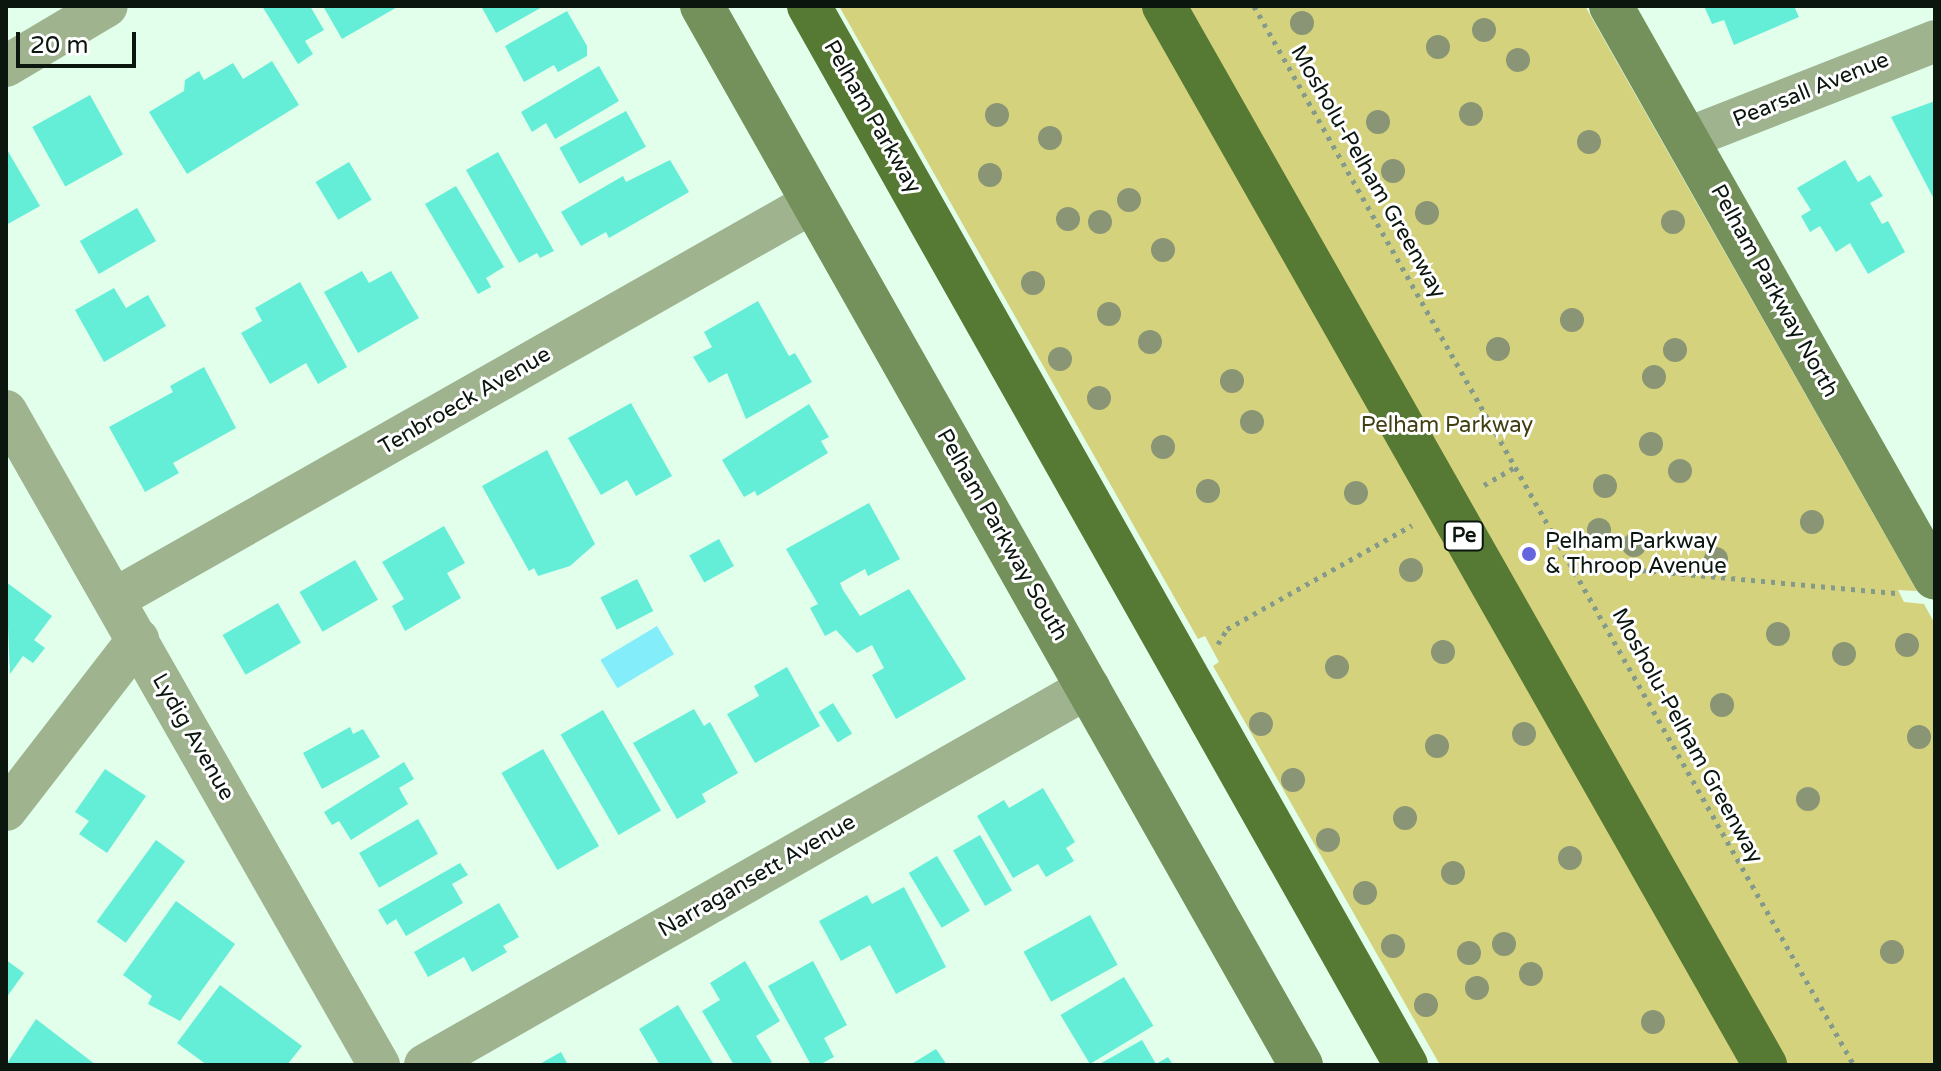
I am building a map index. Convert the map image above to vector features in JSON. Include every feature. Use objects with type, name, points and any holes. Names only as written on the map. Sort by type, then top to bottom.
[{"type":"main road","name":"Pelham Parkway","points":[[809,6],[1406,1065]]},
{"type":"main road","name":"Pe","points":[[1164,6],[1765,1065]]},
{"type":"street","points":[[6,66],[107,6]]},
{"type":"street","name":"Pelham Parkway South","points":[[702,6],[1301,1065]]},
{"type":"street","name":"Pelham Parkway North","points":[[1611,6],[1688,138],[1924,569]]},
{"type":"street","name":"Pearsall Avenue","points":[[1688,138],[1935,41]]},
{"type":"street","name":"Tenbroeck Avenue","points":[[116,598],[812,203]]},
{"type":"street","name":"Lydig Avenue","points":[[6,411],[116,598],[379,1065]]},
{"type":"street","points":[[6,810],[138,639]]},
{"type":"street","name":"Narragansett Avenue","points":[[425,1065],[1089,687]]},
{"type":"path","name":"Mosholu-Pelham Greenway","points":[[1254,6],[1518,465],[1854,1065]]},
{"type":"path","points":[[1482,486],[1518,465]]},
{"type":"path","points":[[1216,648],[1227,629],[1413,525]]},
{"type":"path","points":[[1572,564],[1924,569]]},
{"type":"green space","name":"Pelham Parkway","points":[[839,6],[1585,6],[1917,591],[1898,590],[1904,602],[1924,604],[1935,624],[1935,1065],[1440,1065],[1213,666],[1219,662],[1205,636],[1198,639]]},
{"type":"water","points":[[657,626],[674,654],[617,688],[600,660]]},
{"type":"building","points":[[262,6],[310,6],[324,30],[305,41],[313,54],[298,64]]},
{"type":"building","points":[[323,6],[399,6],[342,39]]},
{"type":"building","points":[[481,6],[544,6],[496,33]]},
{"type":"building","points":[[1704,6],[1794,6],[1799,17],[1734,45],[1724,20],[1712,24]]},
{"type":"building","points":[[567,11],[587,46],[587,56],[558,72],[554,65],[524,82],[505,46]]},
{"type":"building","points":[[272,61],[299,105],[187,174],[149,112],[184,91],[185,80],[199,71],[204,80],[233,63],[243,79]]},
{"type":"building","points":[[599,66],[619,101],[555,139],[546,123],[532,132],[521,112]]},
{"type":"building","points":[[90,95],[123,154],[65,186],[32,127]]},
{"type":"building","points":[[1935,101],[1935,201],[1891,117]]},
{"type":"building","points":[[626,111],[646,147],[579,184],[560,148]]},
{"type":"building","points":[[6,148],[40,206],[6,225]]},
{"type":"building","points":[[498,152],[554,251],[540,258],[537,253],[519,263],[466,170]]},
{"type":"building","points":[[670,160],[689,192],[609,238],[606,232],[581,246],[561,212],[623,176],[626,182]]},
{"type":"building","points":[[1845,160],[1858,182],[1870,175],[1883,196],[1870,203],[1882,224],[1888,221],[1905,252],[1868,274],[1850,243],[1836,252],[1820,226],[1810,232],[1801,216],[1811,210],[1797,188]]},
{"type":"building","points":[[349,162],[372,200],[338,220],[316,182]]},
{"type":"building","points":[[456,186],[504,267],[486,278],[491,287],[478,294],[425,204]]},
{"type":"building","points":[[137,208],[156,241],[99,274],[80,241]]},
{"type":"building","points":[[362,271],[369,283],[391,271],[419,318],[358,353],[324,292]]},
{"type":"building","points":[[300,282],[347,367],[318,384],[306,363],[270,384],[241,333],[262,321],[255,308]]},
{"type":"building","points":[[114,288],[126,308],[148,295],[166,326],[104,362],[75,310]]},
{"type":"building","points":[[758,301],[789,356],[795,353],[812,382],[746,419],[727,373],[709,383],[693,357],[712,347],[704,332]]},
{"type":"building","points":[[204,367],[236,428],[173,463],[179,473],[145,492],[109,427],[173,392],[170,386]]},
{"type":"building","points":[[631,403],[672,476],[636,496],[627,480],[601,495],[568,438]]},
{"type":"building","points":[[809,404],[829,437],[821,441],[828,453],[757,496],[755,491],[744,497],[722,460]]},
{"type":"building","points":[[547,450],[595,544],[570,566],[538,576],[534,568],[529,571],[482,486]]},
{"type":"building","points":[[869,503],[900,559],[868,576],[865,569],[840,583],[843,590],[860,616],[909,589],[966,679],[896,719],[872,675],[884,668],[872,645],[857,653],[836,630],[825,636],[810,608],[818,604],[786,549]]},
{"type":"building","points":[[444,526],[465,563],[447,573],[461,598],[405,631],[392,606],[404,599],[382,562]]},
{"type":"building","points":[[719,539],[734,566],[704,583],[689,555]]},
{"type":"building","points":[[355,560],[378,600],[323,632],[300,592]]},
{"type":"building","points":[[637,579],[653,611],[617,630],[600,598]]},
{"type":"building","points":[[6,582],[52,616],[34,640],[45,648],[33,663],[23,656],[10,674]]},
{"type":"building","points":[[278,603],[301,643],[246,675],[223,635]]},
{"type":"building","points":[[787,667],[820,726],[755,763],[727,714],[759,696],[754,686]]},
{"type":"building","points":[[833,703],[852,734],[838,743],[819,712]]},
{"type":"building","points":[[694,709],[704,726],[710,722],[738,773],[702,794],[706,802],[677,819],[633,743]]},
{"type":"building","points":[[603,710],[661,810],[619,835],[561,734]]},
{"type":"building","points":[[350,727],[353,734],[363,729],[380,757],[322,789],[303,753]]},
{"type":"building","points":[[543,749],[599,846],[557,870],[501,773]]},
{"type":"building","points":[[404,762],[414,779],[399,788],[408,804],[351,840],[339,821],[332,825],[324,812]]},
{"type":"building","points":[[105,769],[146,796],[107,853],[79,834],[89,821],[75,812]]},
{"type":"building","points":[[1043,788],[1075,842],[1066,848],[1074,861],[1046,877],[1038,864],[1013,878],[977,816],[1004,800],[1009,808]]},
{"type":"building","points":[[418,819],[438,854],[379,888],[359,853]]},
{"type":"building","points":[[980,835],[1012,890],[985,906],[953,850]]},
{"type":"building","points":[[156,840],[185,861],[126,943],[97,922]]},
{"type":"building","points":[[937,856],[970,911],[942,928],[909,873]]},
{"type":"building","points":[[460,863],[468,875],[452,884],[463,903],[406,936],[396,919],[387,925],[378,910]]},
{"type":"building","points":[[904,887],[946,967],[896,994],[870,945],[841,961],[819,921],[867,895],[872,904]]},
{"type":"building","points":[[176,901],[235,944],[180,1021],[148,1004],[152,996],[123,975]]},
{"type":"building","points":[[499,903],[519,937],[503,946],[507,952],[472,972],[464,957],[428,977],[414,952]]},
{"type":"building","points":[[1090,915],[1118,965],[1051,1002],[1024,952]]},
{"type":"building","points":[[6,960],[24,973],[6,998]]},
{"type":"building","points":[[745,961],[780,1021],[756,1036],[772,1062],[767,1065],[734,1065],[702,1011],[720,1000],[710,983]]},
{"type":"building","points":[[813,961],[847,1025],[824,1038],[834,1057],[819,1065],[811,1065],[768,986]]},
{"type":"building","points":[[1124,977],[1153,1026],[1090,1064],[1061,1015]]},
{"type":"building","points":[[220,985],[302,1046],[287,1065],[207,1065],[177,1043]]},
{"type":"building","points":[[678,1005],[714,1065],[660,1065],[639,1029]]},
{"type":"building","points":[[36,1019],[62,1039],[96,1065],[6,1065]]},
{"type":"building","points":[[1142,1040],[1156,1064],[1168,1057],[1173,1065],[1098,1065]]},
{"type":"building","points":[[936,1049],[947,1065],[910,1065]]},
{"type":"building","points":[[561,1052],[568,1065],[538,1065]]},
{"type":"place","name":"Pelham Parkway & Throop Avenue","points":[[1529,554]]}]
